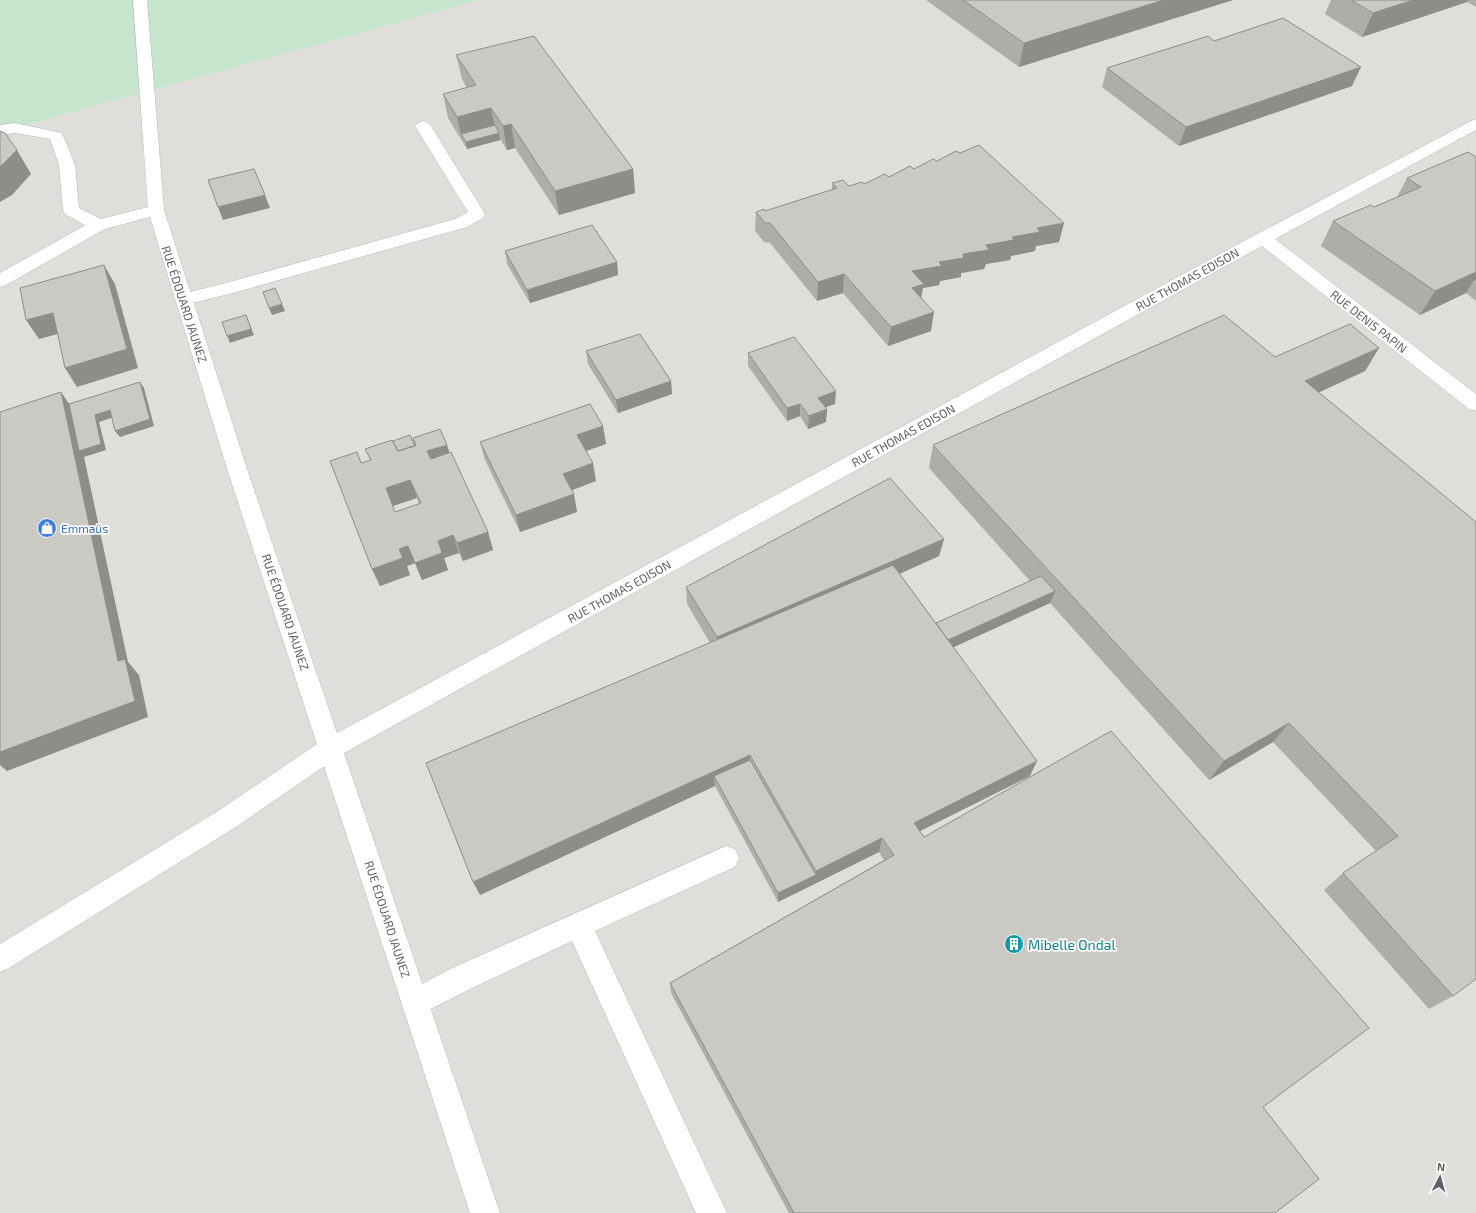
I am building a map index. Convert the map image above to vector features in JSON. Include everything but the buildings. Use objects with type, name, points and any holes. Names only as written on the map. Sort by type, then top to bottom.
[{"type":"street","name":"RUE ÉDOUARD JAUNEZ","points":[[140,0],[156,210],[239,475],[485,1213]]},
{"type":"street","name":"RUE THOMAS EDISON","points":[[0,959],[227,819],[331,748],[1262,238],[1476,124]]},
{"type":"street","points":[[184,299],[227,289],[461,223],[476,214],[424,126]]},
{"type":"street","points":[[0,130],[15,128],[57,136],[67,165],[71,210],[99,225]]},
{"type":"street","points":[[0,281],[99,225],[156,210]]},
{"type":"street","name":"RUE DENIS PAPIN","points":[[1262,238],[1476,404]]},
{"type":"street","points":[[415,1003],[460,979],[726,858]]},
{"type":"street","points":[[578,926],[712,1213]]},
{"type":"shaded area","points":[[480,0],[1476,0],[1476,1213],[0,1213],[0,132]]},
{"type":"green space","points":[[0,0],[480,0],[0,132]]},
{"type":"place","name":"Emmaüs","points":[[47,528]]},
{"type":"place","name":"Mibelle Ondal","points":[[1014,944]]}]
